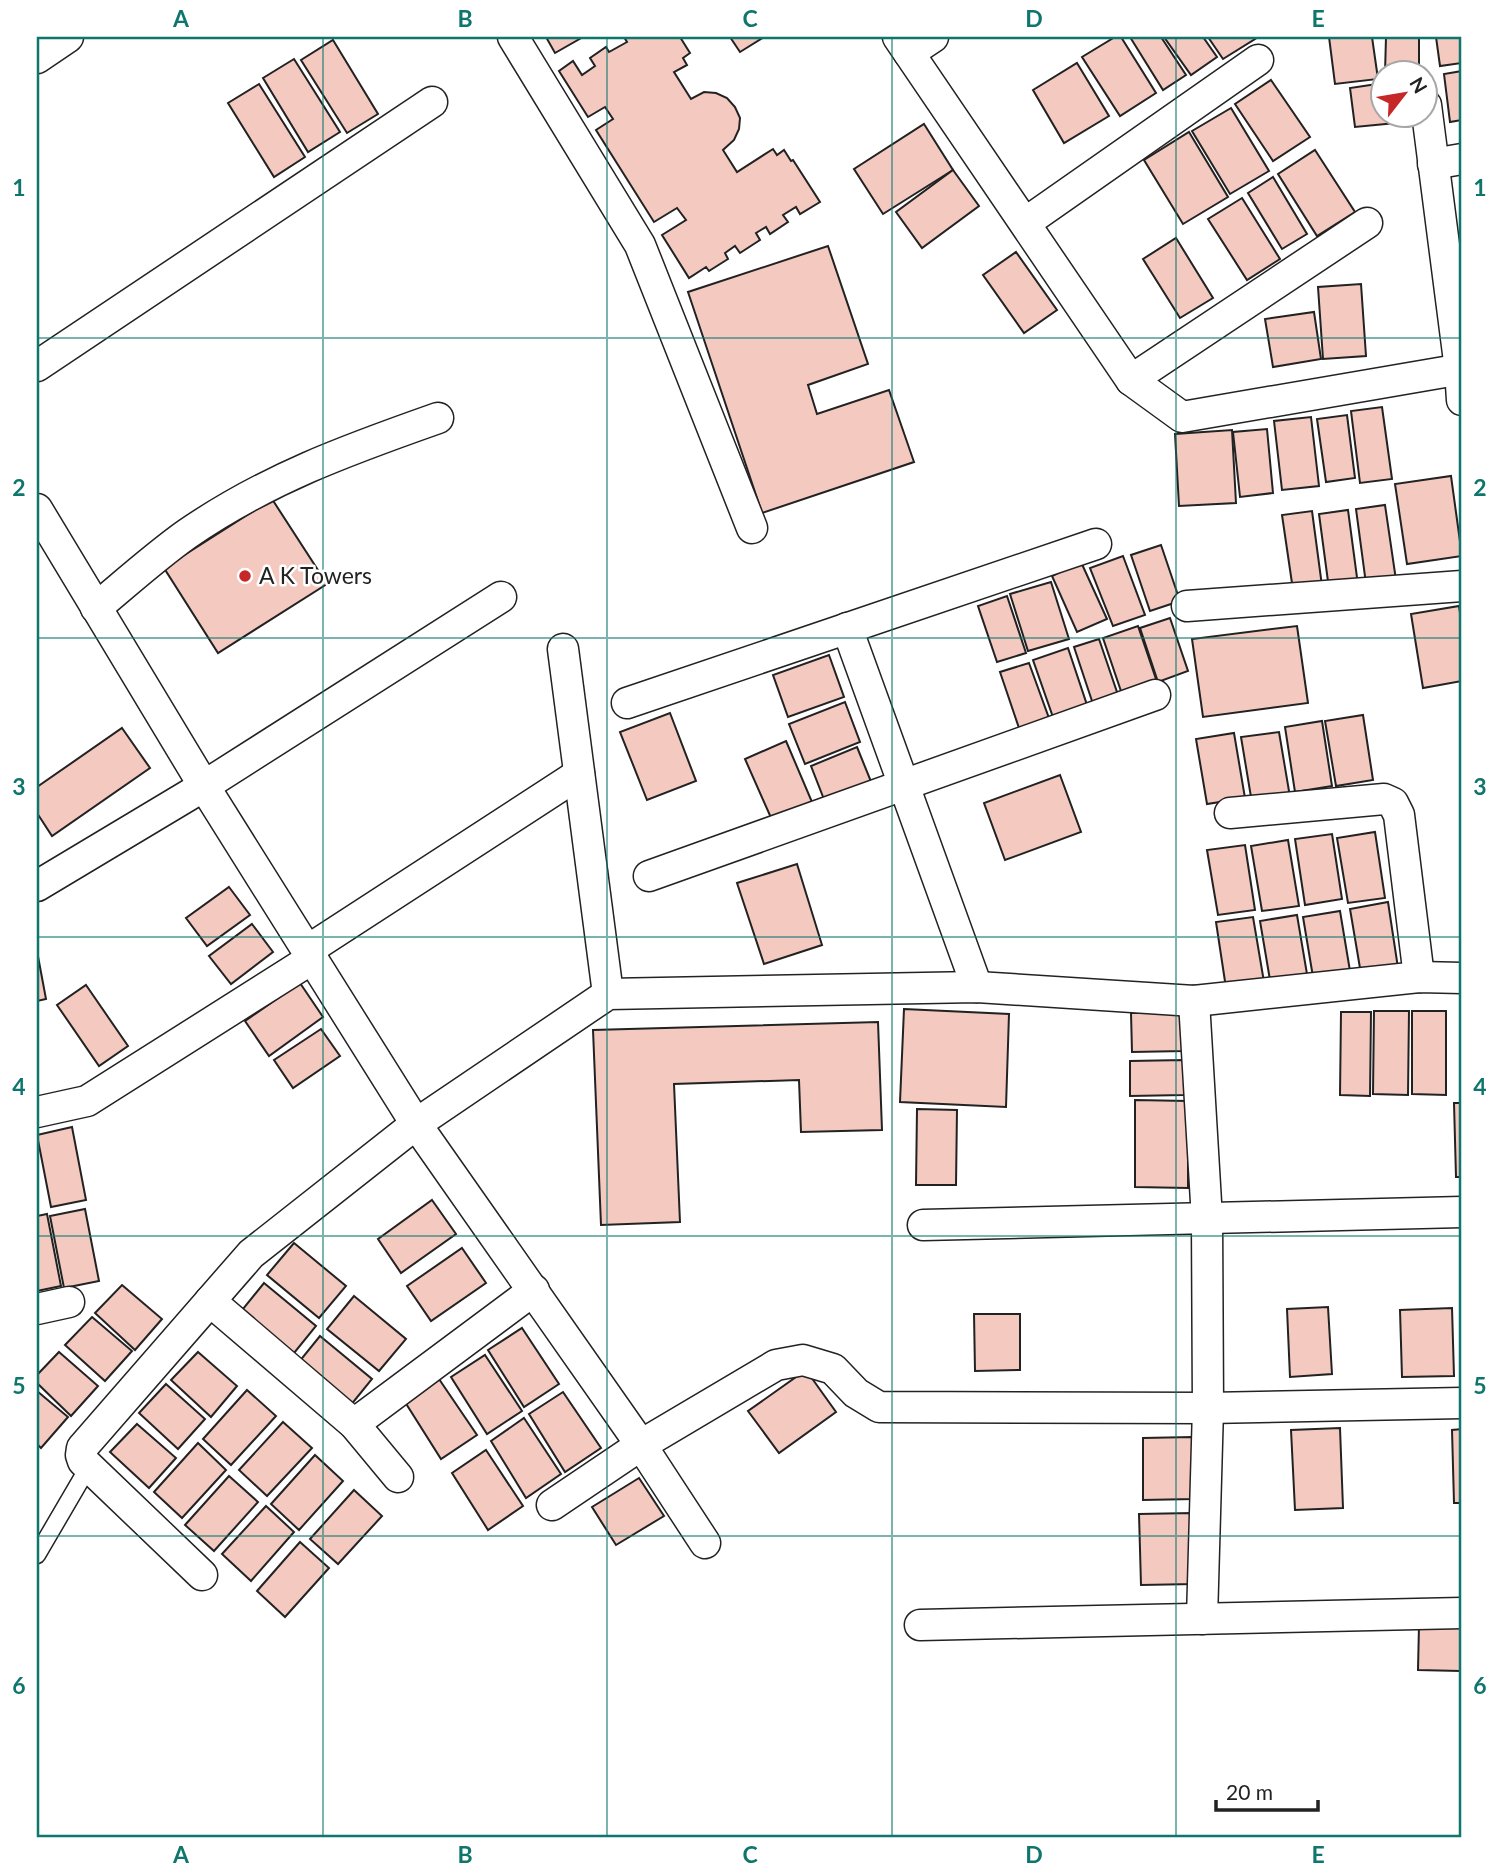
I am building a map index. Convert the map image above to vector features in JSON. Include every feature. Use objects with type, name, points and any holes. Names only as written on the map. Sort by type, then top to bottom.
[{"type":"street","points":[[37,58],[68,37]]},
{"type":"street","points":[[513,37],[640,245],[752,528]]},
{"type":"street","points":[[933,37],[903,45],[1131,380],[1182,417],[1461,369]]},
{"type":"street","points":[[1025,223],[1258,60]]},
{"type":"street","points":[[37,366],[432,102]]},
{"type":"street","points":[[1429,130],[1461,369],[1462,400]]},
{"type":"street","points":[[1433,164],[1462,159]]},
{"type":"street","points":[[1131,380],[1367,223]]},
{"type":"street","points":[[96,608],[185,536],[293,472],[359,445],[438,418]]},
{"type":"street","points":[[37,509],[204,786],[416,1124],[641,1445],[705,1543]]},
{"type":"street","points":[[627,703],[1096,544]]},
{"type":"street","points":[[1187,606],[1462,586]]},
{"type":"street","points":[[37,886],[204,786],[501,597]]},
{"type":"street","points":[[847,628],[977,987]]},
{"type":"street","points":[[563,649],[608,994]]},
{"type":"street","points":[[649,876],[1155,695]]},
{"type":"street","points":[[37,1112],[86,1101],[579,774]]},
{"type":"street","points":[[1230,813],[1384,799],[1393,803],[1399,815],[1419,977]]},
{"type":"street","points":[[202,1575],[89,1466],[81,1455],[82,1448],[251,1254],[416,1124],[608,994],[977,987],[1194,1001],[1419,977],[1462,978]]},
{"type":"street","points":[[1194,1001],[1207,1219],[1208,1408],[1202,1619]]},
{"type":"street","points":[[923,1225],[1462,1212]]},
{"type":"street","points":[[354,1424],[534,1290]]},
{"type":"street","points":[[210,1301],[354,1424],[398,1477]]},
{"type":"street","points":[[37,1309],[69,1302]]},
{"type":"street","points":[[552,1505],[641,1445],[776,1365],[803,1360],[833,1369],[856,1393],[878,1407],[1208,1408],[1462,1403]]},
{"type":"street","points":[[920,1625],[1462,1613]]},
{"type":"lane","points":[[37,1555],[89,1466]]},
{"type":"building","points":[[546,37],[583,37],[555,53]]},
{"type":"building","points":[[624,37],[680,37],[690,53],[683,58],[687,65],[674,72],[691,99],[704,92],[716,93],[727,98],[740,118],[734,140],[723,150],[737,172],[773,149],[777,155],[784,150],[820,202],[800,214],[796,207],[783,215],[788,222],[770,234],[766,227],[756,233],[760,240],[740,253],[735,246],[725,253],[728,259],[709,271],[706,267],[689,278],[662,235],[686,220],[677,208],[654,222],[596,130],[613,119],[605,107],[588,117],[559,71],[573,61],[582,75],[595,66],[590,58],[606,47],[609,52],[627,42]]},
{"type":"building","points":[[730,37],[764,37],[740,52]]},
{"type":"building","points":[[1115,37],[1121,37],[1156,93],[1120,116],[1082,57]]},
{"type":"building","points":[[1130,37],[1161,37],[1186,75],[1163,90]]},
{"type":"building","points":[[1164,37],[1203,37],[1217,57],[1191,75]]},
{"type":"building","points":[[1208,37],[1253,37],[1255,39],[1223,59]]},
{"type":"building","points":[[1329,37],[1372,37],[1375,60],[1370,60],[1370,80],[1335,84]]},
{"type":"building","points":[[1386,37],[1419,37],[1419,60],[1385,60]]},
{"type":"building","points":[[1436,37],[1462,37],[1462,63],[1440,66]]},
{"type":"building","points":[[333,40],[378,114],[347,133],[301,60]]},
{"type":"building","points":[[294,59],[340,132],[308,152],[263,78]]},
{"type":"building","points":[[1077,63],[1109,116],[1064,143],[1033,90]]},
{"type":"building","points":[[1462,71],[1462,120],[1450,122],[1444,74]]},
{"type":"building","points":[[1271,80],[1310,137],[1273,161],[1235,104]]},
{"type":"building","points":[[259,84],[305,157],[274,177],[228,103]]},
{"type":"building","points":[[1370,85],[1370,126],[1355,127],[1350,88]]},
{"type":"building","points":[[1231,108],[1269,171],[1230,194],[1192,131]]},
{"type":"building","points":[[924,124],[953,170],[883,214],[854,169]]},
{"type":"building","points":[[1189,132],[1228,197],[1183,224],[1144,160]]},
{"type":"building","points":[[1315,150],[1355,212],[1317,236],[1278,174]]},
{"type":"building","points":[[953,170],[979,206],[922,248],[896,212]]},
{"type":"building","points":[[1273,177],[1307,234],[1282,249],[1248,193]]},
{"type":"building","points":[[1242,198],[1280,259],[1247,280],[1208,219]]},
{"type":"building","points":[[1176,238],[1213,298],[1180,318],[1143,259]]},
{"type":"building","points":[[828,246],[868,364],[808,385],[817,414],[889,390],[914,462],[762,513],[688,292]]},
{"type":"building","points":[[1016,252],[1057,310],[1024,333],[983,275]]},
{"type":"building","points":[[1361,284],[1366,356],[1323,359],[1318,287]]},
{"type":"building","points":[[1314,312],[1321,359],[1273,367],[1265,319]]},
{"type":"building","points":[[1382,407],[1392,479],[1360,483],[1351,411]]},
{"type":"building","points":[[1347,415],[1355,478],[1326,482],[1317,419]]},
{"type":"building","points":[[1311,417],[1319,486],[1282,490],[1274,421]]},
{"type":"building","points":[[1267,429],[1273,493],[1240,497],[1233,432]]},
{"type":"building","points":[[1232,430],[1236,503],[1179,506],[1175,434]]},
{"type":"building","points":[[1451,476],[1462,556],[1407,564],[1395,484]]},
{"type":"building","name":"A K Towers","points":[[272,499],[327,584],[218,653],[164,568]]},
{"type":"building","points":[[1385,505],[1396,580],[1366,584],[1356,509]]},
{"type":"building","points":[[1348,510],[1358,585],[1329,589],[1319,514]]},
{"type":"building","points":[[1312,511],[1322,586],[1293,590],[1282,515]]},
{"type":"building","points":[[1161,545],[1180,601],[1150,611],[1131,555]]},
{"type":"building","points":[[1123,556],[1145,615],[1113,626],[1090,568]]},
{"type":"building","points":[[1081,562],[1107,619],[1077,632],[1052,576]]},
{"type":"building","points":[[1051,582],[1069,639],[1028,651],[1010,594]]},
{"type":"building","points":[[1007,596],[1026,653],[997,662],[978,606]]},
{"type":"building","points":[[1459,606],[1462,627],[1462,681],[1423,688],[1411,614]]},
{"type":"building","points":[[1170,618],[1188,671],[1158,682],[1140,628]]},
{"type":"building","points":[[1138,626],[1158,685],[1123,697],[1103,638]]},
{"type":"building","points":[[1297,626],[1308,703],[1203,717],[1192,639]]},
{"type":"building","points":[[1099,639],[1119,698],[1094,707],[1074,647]]},
{"type":"building","points":[[1068,648],[1088,708],[1054,720],[1033,660]]},
{"type":"building","points":[[829,655],[844,697],[788,717],[773,675]]},
{"type":"building","points":[[1029,663],[1050,721],[1020,731],[1000,672]]},
{"type":"building","points":[[845,702],[860,742],[805,764],[789,724]]},
{"type":"building","points":[[670,713],[696,781],[647,800],[620,732]]},
{"type":"building","points":[[1363,715],[1373,780],[1336,786],[1325,721]]},
{"type":"building","points":[[1322,721],[1332,786],[1295,792],[1285,727]]},
{"type":"building","points":[[122,728],[150,768],[52,836],[37,813],[37,787]]},
{"type":"building","points":[[1279,732],[1290,797],[1252,803],[1241,737]]},
{"type":"building","points":[[1234,733],[1245,798],[1207,804],[1196,739]]},
{"type":"building","points":[[786,741],[812,802],[772,820],[745,759]]},
{"type":"building","points":[[857,747],[874,789],[827,807],[811,766]]},
{"type":"building","points":[[1060,775],[1081,832],[1005,860],[984,803]]},
{"type":"building","points":[[1375,832],[1385,898],[1348,903],[1337,838]]},
{"type":"building","points":[[1332,834],[1342,899],[1305,905],[1295,839]]},
{"type":"building","points":[[1288,840],[1299,906],[1262,911],[1251,846]]},
{"type":"building","points":[[1245,845],[1255,910],[1218,915],[1207,850]]},
{"type":"building","points":[[797,864],[822,945],[764,964],[737,883]]},
{"type":"building","points":[[229,887],[250,915],[207,946],[186,918]]},
{"type":"building","points":[[1388,902],[1398,968],[1361,974],[1350,909]]},
{"type":"building","points":[[1340,911],[1351,977],[1314,983],[1303,917]]},
{"type":"building","points":[[1297,915],[1308,980],[1271,986],[1260,921]]},
{"type":"building","points":[[1253,917],[1264,982],[1226,988],[1216,922]]},
{"type":"building","points":[[252,924],[273,952],[231,984],[209,956]]},
{"type":"building","points":[[37,951],[46,999],[37,1001]]},
{"type":"building","points":[[300,983],[323,1017],[269,1056],[245,1021]]},
{"type":"building","points":[[86,985],[128,1046],[99,1066],[57,1005]]},
{"type":"building","points":[[904,1009],[1009,1014],[1006,1107],[900,1102]]},
{"type":"building","points":[[1374,1011],[1409,1011],[1408,1095],[1373,1094]]},
{"type":"building","points":[[1412,1011],[1446,1011],[1446,1095],[1412,1094]]},
{"type":"building","points":[[1341,1012],[1371,1012],[1370,1096],[1340,1095]]},
{"type":"building","points":[[1131,1013],[1183,1013],[1184,1051],[1132,1052]]},
{"type":"building","points":[[878,1022],[882,1130],[801,1132],[799,1080],[674,1084],[680,1222],[601,1225],[593,1030]]},
{"type":"building","points":[[321,1029],[340,1056],[293,1088],[274,1060]]},
{"type":"building","points":[[1184,1060],[1184,1095],[1130,1096],[1130,1061]]},
{"type":"building","points":[[1135,1100],[1188,1101],[1188,1188],[1135,1187]]},
{"type":"building","points":[[1454,1103],[1462,1103],[1462,1177],[1456,1177]]},
{"type":"building","points":[[917,1109],[957,1110],[956,1185],[916,1185]]},
{"type":"building","points":[[72,1127],[86,1200],[51,1207],[37,1135]]},
{"type":"building","points":[[432,1200],[456,1234],[401,1273],[378,1239]]},
{"type":"building","points":[[85,1209],[99,1281],[64,1288],[50,1216]]},
{"type":"building","points":[[47,1214],[61,1286],[37,1291],[37,1216]]},
{"type":"building","points":[[294,1243],[346,1286],[319,1318],[267,1275]]},
{"type":"building","points":[[462,1248],[486,1283],[431,1321],[407,1286]]},
{"type":"building","points":[[264,1283],[316,1326],[290,1358],[238,1315]]},
{"type":"building","points":[[122,1285],[162,1319],[135,1350],[95,1313]]},
{"type":"building","points":[[354,1296],[406,1339],[379,1371],[327,1329]]},
{"type":"building","points":[[1328,1307],[1332,1374],[1290,1377],[1287,1309]]},
{"type":"building","points":[[1452,1308],[1454,1376],[1402,1377],[1400,1310]]},
{"type":"building","points":[[974,1314],[1020,1314],[1020,1370],[975,1371]]},
{"type":"building","points":[[92,1317],[132,1351],[105,1381],[65,1345]]},
{"type":"building","points":[[522,1328],[559,1384],[524,1407],[488,1350]]},
{"type":"building","points":[[320,1336],[372,1379],[346,1411],[294,1368]]},
{"type":"building","points":[[59,1352],[98,1386],[71,1416],[37,1383],[37,1375]]},
{"type":"building","points":[[198,1352],[237,1386],[211,1417],[171,1380]]},
{"type":"building","points":[[485,1355],[522,1411],[487,1434],[451,1377]]},
{"type":"building","points":[[806,1370],[836,1412],[779,1453],[748,1411]]},
{"type":"building","points":[[439,1379],[477,1435],[441,1459],[405,1402]]},
{"type":"building","points":[[166,1384],[205,1419],[178,1449],[139,1413]]},
{"type":"building","points":[[247,1390],[276,1416],[231,1465],[203,1439]]},
{"type":"building","points":[[37,1391],[68,1417],[41,1448],[37,1444]]},
{"type":"building","points":[[563,1392],[601,1448],[565,1472],[529,1414]]},
{"type":"building","points":[[524,1418],[561,1474],[526,1498],[491,1441]]},
{"type":"building","points":[[283,1422],[312,1448],[267,1496],[239,1470]]},
{"type":"building","points":[[137,1424],[176,1458],[149,1488],[110,1452]]},
{"type":"building","points":[[1340,1428],[1343,1508],[1295,1510],[1291,1430]]},
{"type":"building","points":[[1462,1429],[1462,1503],[1454,1503],[1452,1430]]},
{"type":"building","points":[[1192,1437],[1194,1499],[1143,1500],[1143,1438]]},
{"type":"building","points":[[198,1443],[226,1470],[182,1518],[154,1492]]},
{"type":"building","points":[[486,1450],[523,1506],[488,1530],[452,1473]]},
{"type":"building","points":[[315,1455],[343,1481],[299,1530],[271,1504]]},
{"type":"building","points":[[229,1476],[258,1502],[214,1551],[185,1525]]},
{"type":"building","points":[[639,1478],[664,1516],[616,1545],[592,1507]]},
{"type":"building","points":[[354,1490],[382,1516],[338,1564],[310,1539]]},
{"type":"building","points":[[266,1506],[294,1532],[251,1581],[222,1554]]},
{"type":"building","points":[[1192,1513],[1194,1584],[1141,1585],[1139,1514]]},
{"type":"building","points":[[300,1542],[329,1568],[285,1617],[257,1591]]},
{"type":"building","points":[[1419,1625],[1461,1626],[1460,1671],[1418,1670]]},
{"type":"place","name":"A K Towers","points":[[245,576]]}]
